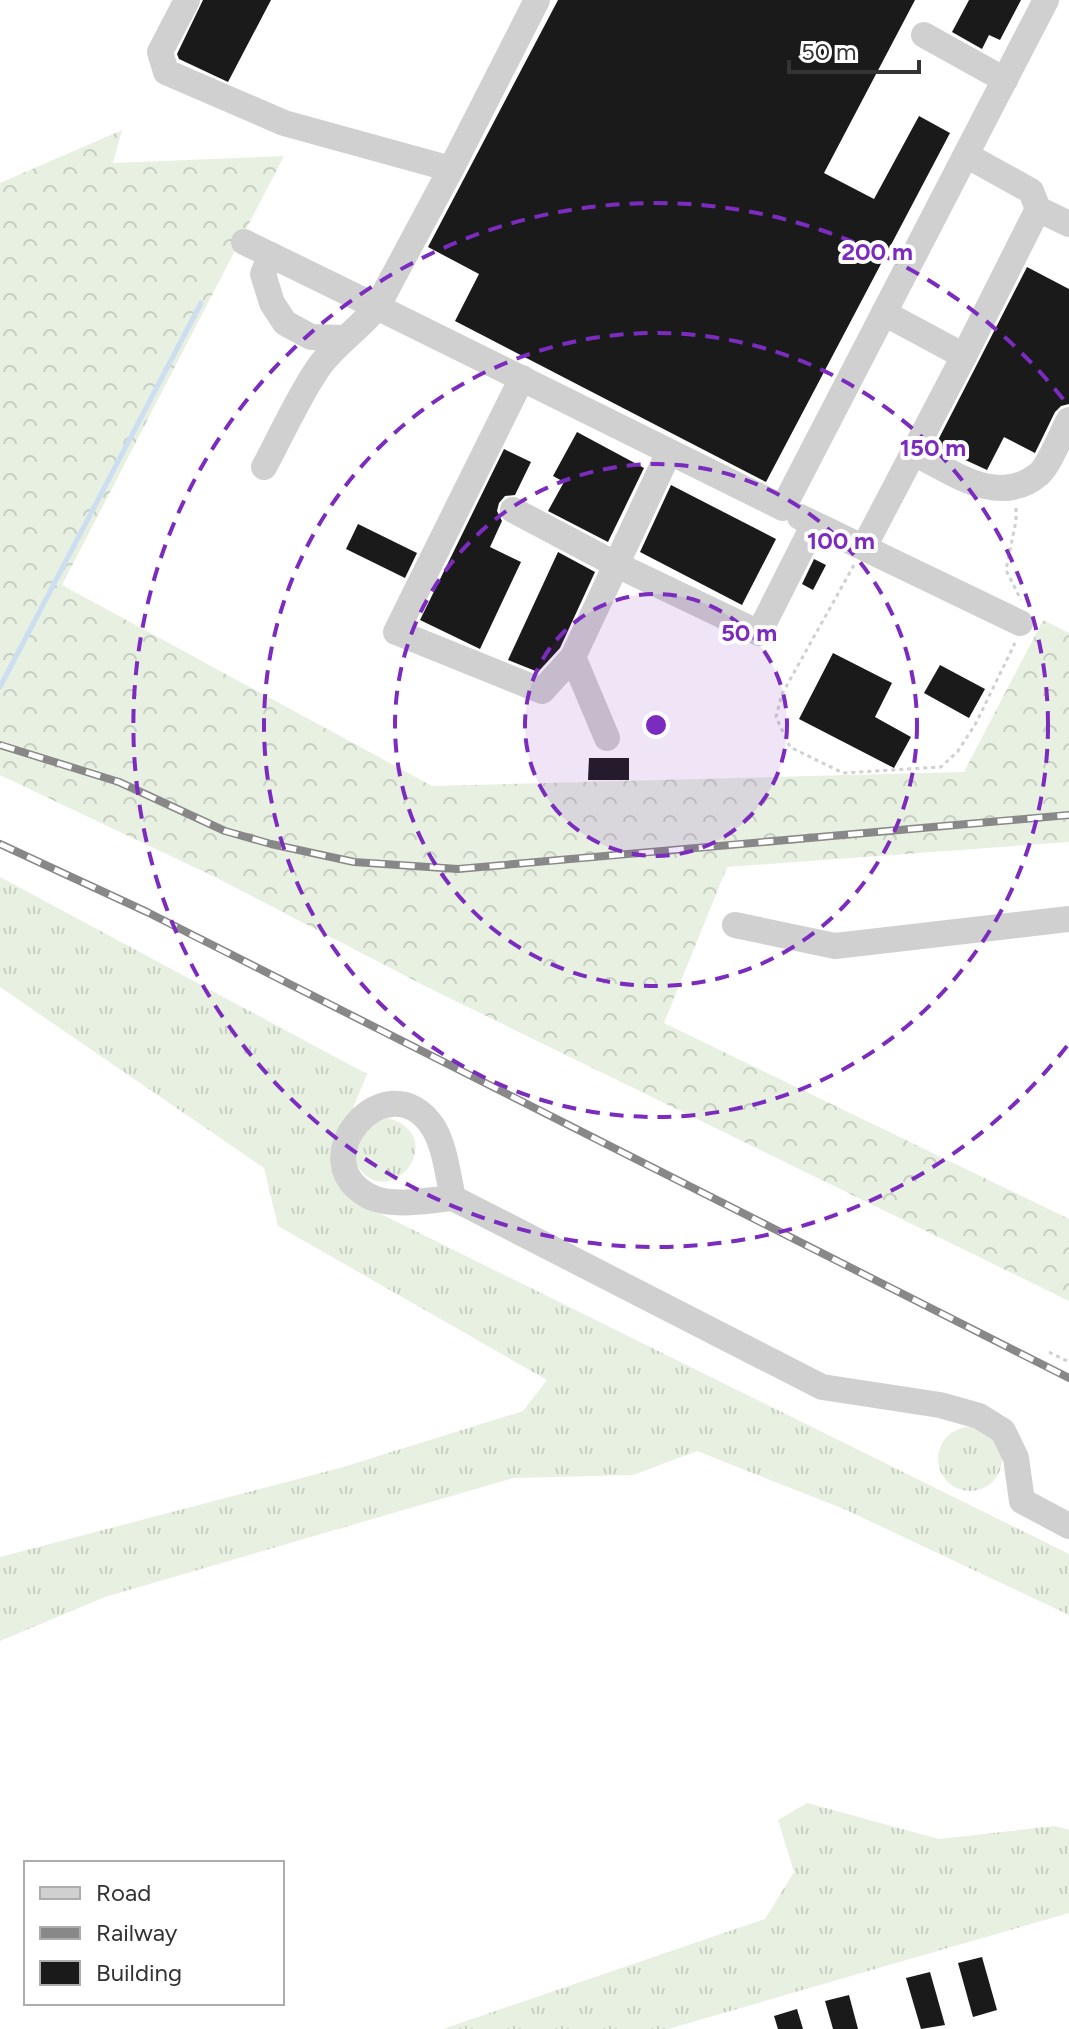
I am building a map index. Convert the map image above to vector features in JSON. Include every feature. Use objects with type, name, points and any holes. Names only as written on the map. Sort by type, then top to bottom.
[{"type":"lane","points":[[187,0],[160,52],[166,72],[284,123],[451,169]]},
{"type":"lane","points":[[264,467],[320,365],[344,338],[363,325],[377,307],[537,0]]},
{"type":"lane","points":[[783,508],[1046,0]]},
{"type":"lane","points":[[924,35],[1005,80]]},
{"type":"lane","points":[[966,155],[1031,191],[1038,209],[1069,224]]},
{"type":"lane","points":[[864,547],[1038,209]]},
{"type":"lane","points":[[244,242],[1020,623]]},
{"type":"lane","points":[[271,255],[263,274],[272,303],[285,323],[311,337],[344,338]]},
{"type":"lane","points":[[884,313],[964,356]]},
{"type":"lane","points":[[522,378],[396,632],[542,691],[573,657],[669,452]]},
{"type":"lane","points":[[914,453],[987,489],[1015,488],[1040,473],[1069,420]]},
{"type":"lane","points":[[513,510],[615,564],[759,633],[814,524]]},
{"type":"lane","points":[[573,657],[607,738]]},
{"type":"lane","points":[[735,925],[835,946],[1069,919]]},
{"type":"lane","points":[[453,1198],[434,1128],[418,1112],[385,1105],[356,1121],[349,1131],[343,1152],[348,1174],[361,1191],[371,1197],[392,1202],[453,1198],[822,1387],[940,1405],[979,1416],[1003,1431],[1016,1458],[1022,1501],[1069,1526]]},
{"type":"path","points":[[864,547],[782,694],[776,717],[790,747],[843,773],[941,767],[958,751],[976,723],[1013,652],[1020,623],[1021,598],[1006,570],[1016,521],[1015,488]]},
{"type":"path","points":[[1049,1352],[1069,1362]]},
{"type":"green space","points":[[122,130],[113,163],[284,156],[62,585],[432,786],[964,772],[1043,620],[1069,633],[1069,842],[727,867],[664,1023],[1069,1219],[1069,1301],[429,988],[217,878],[0,775],[0,183]]},
{"type":"green space","points":[[0,877],[367,1074],[330,1165],[383,1215],[1069,1554],[1069,1615],[844,1509],[697,1451],[633,1475],[513,1478],[105,1597],[0,1641],[0,1557],[340,1468],[523,1411],[547,1380],[278,1226],[264,1168],[0,987]]},
{"type":"green space","points":[[388,1118],[407,1128],[415,1141],[414,1156],[407,1169],[396,1179],[382,1182],[367,1176],[354,1160],[362,1127]]},
{"type":"green space","points":[[970,1427],[988,1433],[996,1441],[1002,1459],[996,1477],[988,1485],[970,1491],[952,1485],[944,1477],[938,1459],[944,1441],[952,1433]]},
{"type":"green space","points":[[807,1803],[939,1839],[1055,1826],[1069,1830],[1069,1913],[668,2029],[443,2029],[765,1919],[794,1872],[778,1820]]},
{"type":"building","points":[[203,0],[271,0],[228,82],[179,59],[177,54]]},
{"type":"building","points":[[558,0],[915,0],[824,173],[874,199],[919,116],[950,133],[766,482],[455,321],[479,274],[428,247]]},
{"type":"building","points":[[969,0],[1021,0],[1000,40],[989,35],[982,49],[952,32]]},
{"type":"building","points":[[1027,267],[1069,289],[1069,404],[1055,412],[1035,453],[1004,437],[987,470],[935,446]]},
{"type":"building","points":[[577,432],[644,468],[608,542],[548,511],[564,482],[553,476]]},
{"type":"building","points":[[504,449],[531,462],[515,495],[505,496],[499,503],[497,511],[502,521],[490,547],[521,562],[480,649],[420,620]]},
{"type":"building","points":[[671,485],[776,539],[742,605],[640,552]]},
{"type":"building","points":[[358,524],[417,553],[405,578],[346,549]]},
{"type":"building","points":[[558,552],[595,572],[560,648],[538,672],[508,660]]},
{"type":"building","points":[[814,559],[826,565],[813,590],[802,584]]},
{"type":"building","points":[[833,653],[892,683],[875,717],[911,737],[894,768],[799,719]]},
{"type":"building","points":[[940,665],[985,689],[969,718],[924,693]]},
{"type":"building","points":[[589,758],[629,758],[629,780],[588,780]]},
{"type":"building","points":[[982,1957],[997,2010],[973,2017],[958,1963]]},
{"type":"building","points":[[930,1972],[945,2025],[921,2029],[906,1978]]},
{"type":"building","points":[[849,1995],[858,2029],[833,2029],[825,2001]]},
{"type":"building","points":[[797,2009],[803,2029],[778,2029],[774,2016]]},
{"type":"waterway","points":[[0,687],[201,303]]},
{"type":"railway","points":[[0,745],[119,782],[225,831],[271,844],[354,862],[458,869],[1069,815]]},
{"type":"railway","points":[[0,844],[147,912],[1069,1378]]}]
